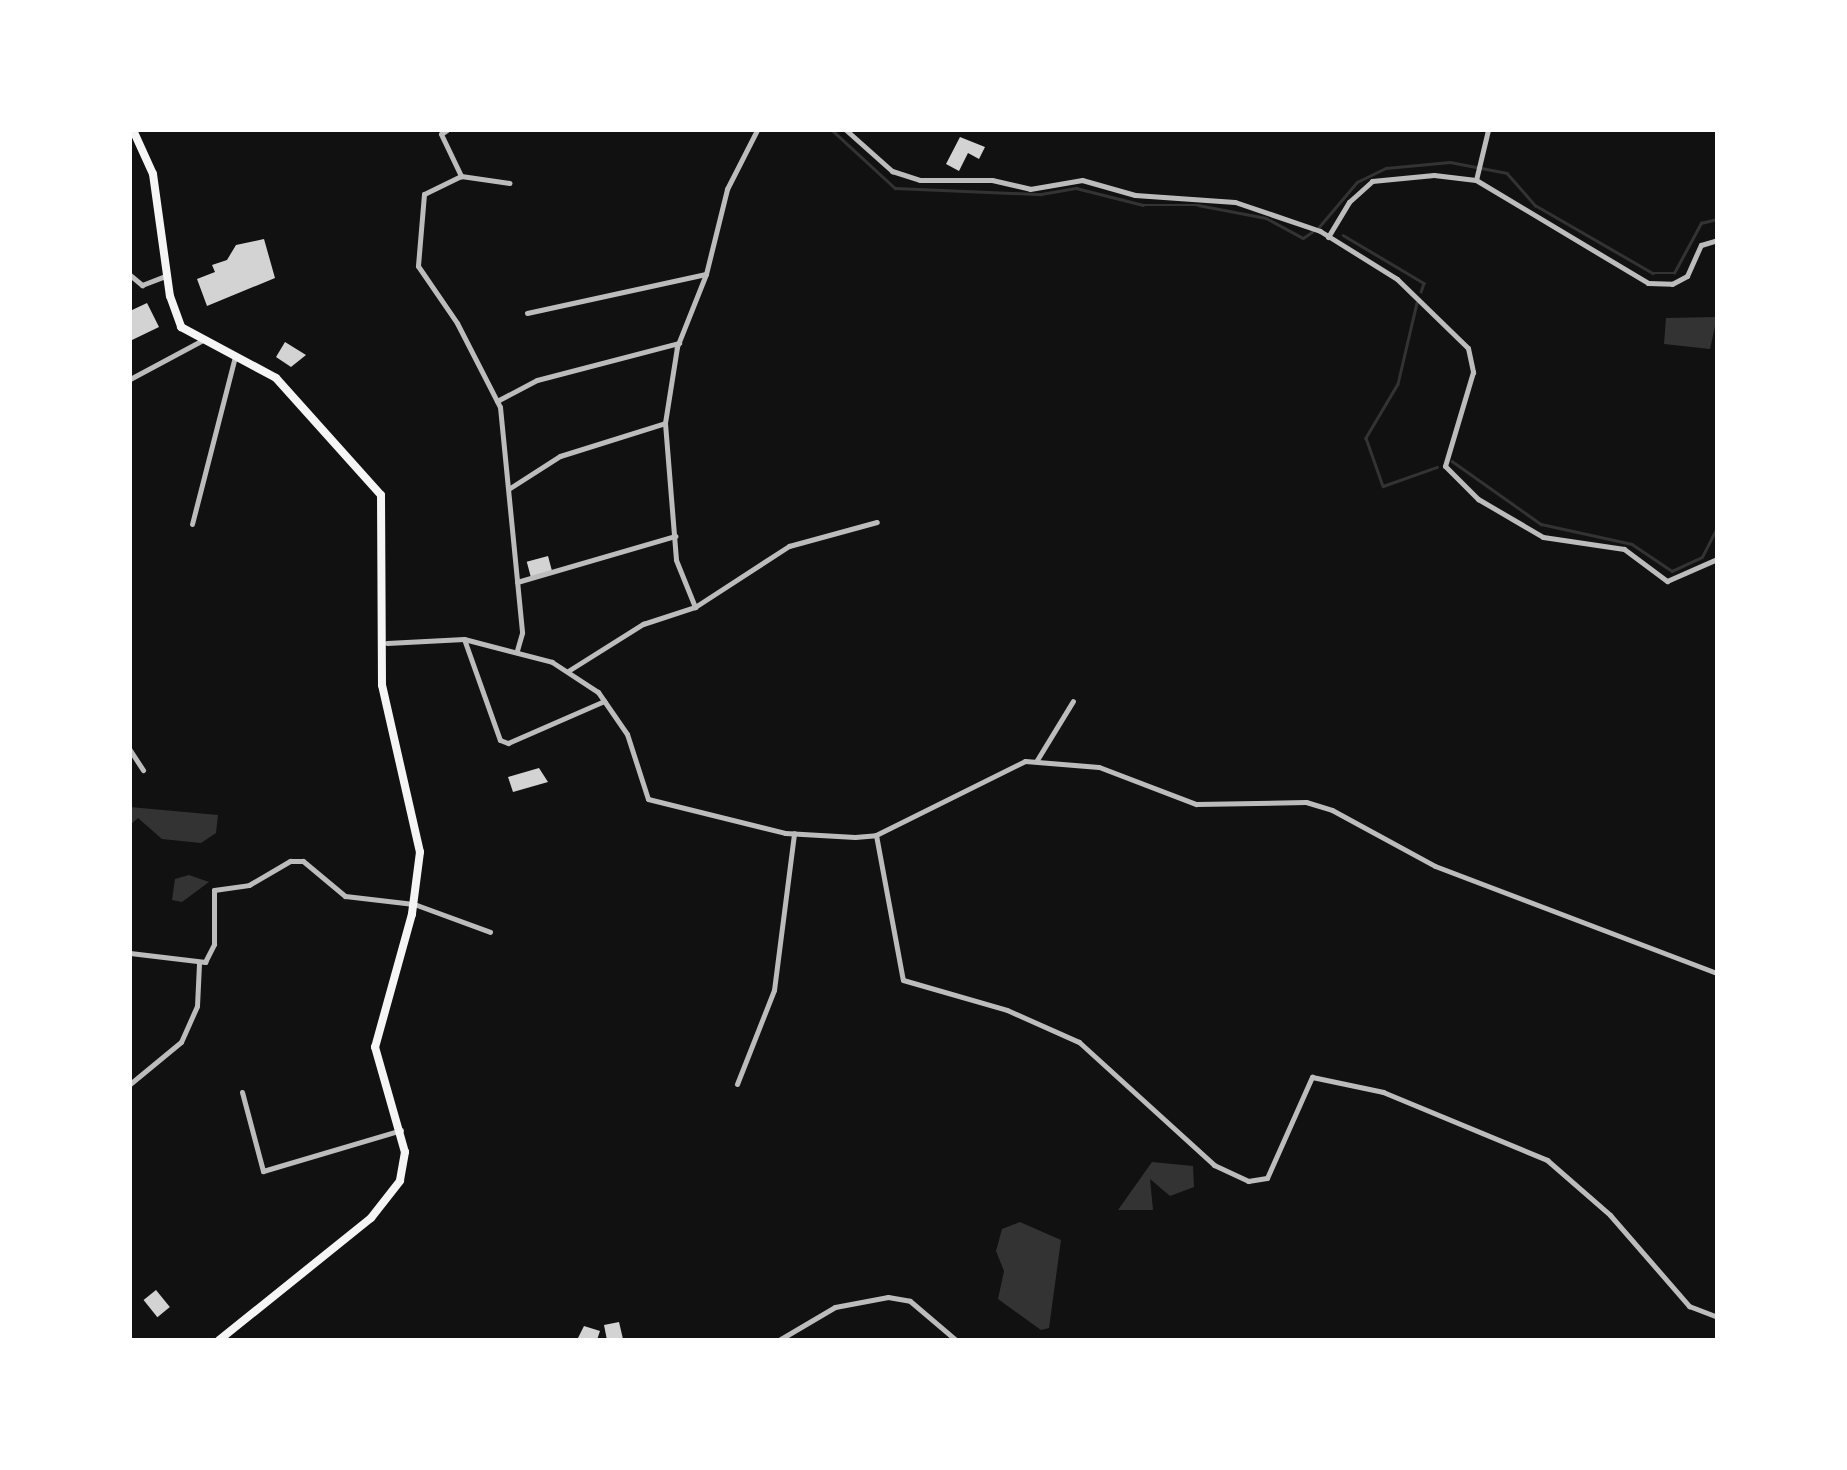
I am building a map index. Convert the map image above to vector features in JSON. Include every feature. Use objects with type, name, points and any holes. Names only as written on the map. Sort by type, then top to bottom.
[{"type":"main road","points":[[133,130],[153,174],[174,313],[202,341],[276,378],[374,480],[384,512],[387,644],[382,685],[420,852],[414,904],[375,1047],[379,1076],[401,1130],[400,1181],[372,1218],[224,1339]]},
{"type":"street","points":[[447,130],[441,134],[461,176]]},
{"type":"street","points":[[695,606],[676,560],[665,423],[679,343],[706,274],[727,188],[758,130]]},
{"type":"street","points":[[846,130],[892,171],[920,180],[992,180],[1030,189],[1082,180],[1136,195],[1234,202],[1320,231],[1397,279],[1468,348],[1473,372],[1444,458],[1478,499],[1543,537],[1624,548],[1667,581],[1717,560]]},
{"type":"street","points":[[1476,180],[1488,130]]},
{"type":"street","points":[[1328,236],[1349,202],[1372,182],[1434,175],[1476,180],[1648,283],[1687,276],[1701,245],[1717,240]]},
{"type":"street","points":[[510,183],[461,176],[424,194],[418,266],[449,308],[497,401],[510,488],[522,634],[517,650]]},
{"type":"street","points":[[527,314],[706,274]]},
{"type":"street","points":[[130,276],[142,285],[168,275]]},
{"type":"street","points":[[130,380],[202,341]]},
{"type":"street","points":[[497,401],[537,380],[679,343]]},
{"type":"street","points":[[192,524],[236,356]]},
{"type":"street","points":[[510,488],[560,456],[665,423]]},
{"type":"street","points":[[567,671],[643,624],[695,606],[789,546],[877,522]]},
{"type":"street","points":[[517,582],[675,536]]},
{"type":"street","points":[[660,539],[662,547]]},
{"type":"street","points":[[387,644],[464,639],[517,650],[567,671],[604,701],[627,734],[648,799],[794,834],[876,835],[988,775],[1036,760],[1120,772],[1196,804],[1306,802],[1332,810],[1435,866],[1717,972]]},
{"type":"street","points":[[464,639],[500,740],[508,743],[604,701]]},
{"type":"street","points":[[1036,760],[1073,701]]},
{"type":"street","points":[[130,750],[143,770]]},
{"type":"street","points":[[737,1084],[774,990],[794,834]]},
{"type":"street","points":[[876,835],[903,980],[1007,1010],[1080,1042],[1214,1165],[1248,1181],[1266,1178],[1312,1077],[1383,1092],[1547,1160],[1610,1214],[1689,1306],[1717,1318]]},
{"type":"street","points":[[130,1084],[181,1042],[197,1006],[199,964],[214,944],[214,890],[249,885],[290,861],[303,861],[345,896],[414,904],[490,932]]},
{"type":"street","points":[[130,954],[199,964]]},
{"type":"street","points":[[242,1092],[263,1171],[401,1130]]},
{"type":"street","points":[[779,1340],[835,1307],[888,1298],[910,1301],[956,1340]]},
{"type":"shaded area","points":[[1717,317],[1710,349],[1664,344],[1666,318]]},
{"type":"shaded area","points":[[130,807],[218,815],[216,833],[201,843],[162,839],[138,818],[130,825]]},
{"type":"shaded area","points":[[189,875],[209,882],[182,902],[172,900],[175,879]]},
{"type":"shaded area","points":[[1152,1162],[1193,1166],[1194,1187],[1170,1196],[1150,1179],[1153,1210],[1118,1210]]},
{"type":"shaded area","points":[[1020,1222],[1061,1240],[1049,1328],[1041,1330],[998,1299],[1004,1271],[996,1251],[1002,1229]]},
{"type":"building","points":[[960,137],[985,147],[979,159],[968,153],[959,171],[946,164]]},
{"type":"building","points":[[264,239],[275,278],[207,306],[197,279],[215,272],[212,265],[227,260],[236,245]]},
{"type":"building","points":[[147,303],[159,327],[130,341],[130,311]]},
{"type":"building","points":[[285,342],[306,355],[291,367],[276,357]]},
{"type":"building","points":[[548,556],[552,571],[531,577],[527,562]]},
{"type":"building","points":[[539,768],[548,782],[513,792],[508,777]]},
{"type":"building","points":[[156,1290],[170,1307],[157,1317],[144,1300]]},
{"type":"building","points":[[619,1322],[623,1339],[607,1340],[604,1325]]},
{"type":"building","points":[[584,1326],[600,1331],[597,1340],[577,1340]]},
{"type":"waterway","points":[[832,130],[895,188],[1041,194],[1076,188],[1143,205],[1198,205],[1266,218],[1303,238],[1312,232]]},
{"type":"waterway","points":[[1318,228],[1357,182],[1386,168],[1450,162],[1507,173],[1535,205],[1653,273],[1674,273],[1701,223],[1717,219]]},
{"type":"waterway","points":[[1343,235],[1424,283],[1421,292]]},
{"type":"waterway","points":[[1417,303],[1398,384],[1366,438],[1383,486],[1437,467]]},
{"type":"waterway","points":[[1452,461],[1541,524],[1632,544],[1672,571],[1702,557],[1717,527]]}]
